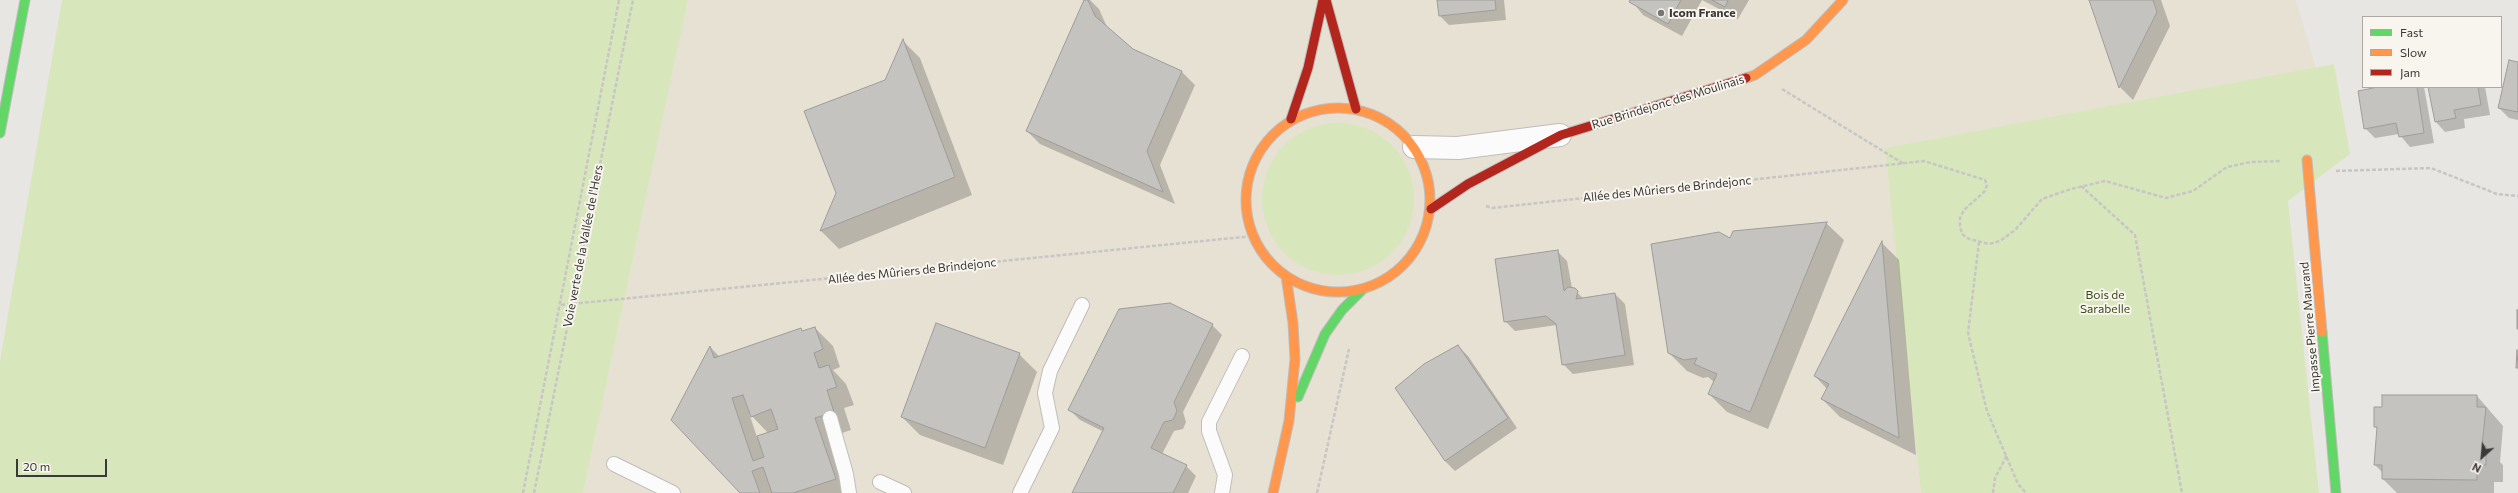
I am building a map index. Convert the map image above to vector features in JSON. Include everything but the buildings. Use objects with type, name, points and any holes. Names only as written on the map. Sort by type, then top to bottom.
[{"type":"main road","points":[[0,133],[25,0]]},
{"type":"main road","points":[[1324,0],[1356,109]]},
{"type":"main road","points":[[1291,119],[1308,68],[1324,0]]},
{"type":"main road","name":"Rue Brindejonc des Moulinais","points":[[1431,209],[1468,184],[1562,135],[1755,75],[1806,40],[1843,0]]},
{"type":"main road","points":[[1323,108],[1356,109],[1389,122],[1414,147],[1428,176],[1431,209],[1424,236],[1409,260],[1388,278],[1362,290],[1336,293],[1310,288],[1286,276],[1266,258],[1253,236],[1245,203],[1250,170],[1266,141],[1291,119],[1323,108]]},
{"type":"main road","name":"Impasse Pierre Maurand","points":[[2307,160],[2336,493]]},
{"type":"main road","points":[[1273,493],[1289,421],[1294,359],[1293,323],[1286,276]]},
{"type":"main road","points":[[1289,421],[1324,334],[1342,310],[1362,290]]},
{"type":"street","name":"Rue Brindejonc des Moulinais","points":[[1414,147],[1458,148],[1562,135]]},
{"type":"lane","points":[[1020,493],[1052,428],[1045,394],[1050,371],[1082,305]]},
{"type":"lane","points":[[1222,493],[1225,474],[1209,431],[1209,422],[1242,356]]},
{"type":"lane","points":[[830,418],[846,474],[849,493]]},
{"type":"lane","points":[[614,464],[672,493]]},
{"type":"lane","points":[[880,482],[904,493]]},
{"type":"path","points":[[523,493],[620,0]]},
{"type":"path","name":"Voie verte de la Vallée de l'Hers","points":[[534,493],[633,0]]},
{"type":"path","points":[[1755,75],[1904,164]]},
{"type":"path","name":"Allée des Mûriers de Brindejonc","points":[[1479,204],[1492,208],[1924,161],[1985,180],[1988,185],[1985,191],[1970,204],[1960,218],[1962,234],[1979,242]]},
{"type":"path","points":[[2026,493],[2018,484],[1988,411],[1968,333],[1979,242],[1989,244],[2000,241],[2015,230],[2042,200],[2081,186],[2105,181],[2166,198],[2193,191],[2227,168],[2251,162],[2287,161]]},
{"type":"path","points":[[2308,172],[2431,168],[2497,194],[2518,196]]},
{"type":"path","points":[[2081,186],[2135,235],[2182,493]]},
{"type":"path","name":"Allée des Mûriers de Brindejonc","points":[[561,305],[1253,236]]},
{"type":"path","points":[[1317,493],[1350,353],[1349,345]]},
{"type":"path","points":[[1993,493],[1994,478],[2007,455]]},
{"type":"shaded area","points":[[688,0],[2296,0],[2316,68],[1885,148],[1921,493],[583,493]]},
{"type":"green space","points":[[62,0],[688,0],[583,493],[0,493],[0,361]]},
{"type":"green space","name":"Bois de Sarabelle","points":[[2334,64],[2350,154],[2288,201],[2319,493],[1921,493],[1885,148]]},
{"type":"green space","points":[[1331,123],[1345,123],[1360,126],[1374,132],[1392,145],[1405,163],[1411,177],[1414,199],[1411,221],[1405,235],[1392,253],[1374,266],[1360,272],[1345,275],[1331,275],[1316,272],[1302,266],[1290,258],[1279,247],[1271,235],[1265,221],[1262,206],[1262,192],[1265,177],[1271,163],[1279,151],[1290,140],[1302,132],[1316,126]]},
{"type":"traffic: fast","points":[[0,133],[25,0]]},
{"type":"traffic: fast","points":[[1298,397],[1325,334],[1342,310],[1362,290]]},
{"type":"traffic: fast","points":[[2322,332],[2336,493]]},
{"type":"traffic: slow","points":[[1746,78],[1755,75],[1806,40],[1843,0]]},
{"type":"traffic: slow","points":[[1329,108],[1347,108],[1373,115],[1389,123],[1403,135],[1415,149],[1423,165],[1430,191],[1430,200],[1430,209],[1423,235],[1415,251],[1403,265],[1389,277],[1365,288],[1347,292],[1329,292],[1311,288],[1287,277],[1273,265],[1261,251],[1250,227],[1246,209],[1246,191],[1250,173],[1261,149],[1273,135],[1287,123],[1311,112],[1329,108]]},
{"type":"traffic: slow","points":[[2307,160],[2322,332]]},
{"type":"traffic: slow","points":[[1273,493],[1289,421],[1295,359],[1293,323],[1286,276]]},
{"type":"traffic: jam","points":[[1291,119],[1308,68],[1323,0]]},
{"type":"traffic: jam","points":[[1326,0],[1356,109]]},
{"type":"traffic: jam","points":[[1431,209],[1468,184],[1561,135],[1746,78]]},
{"type":"place","name":"Icom France","points":[[1661,13]]}]
